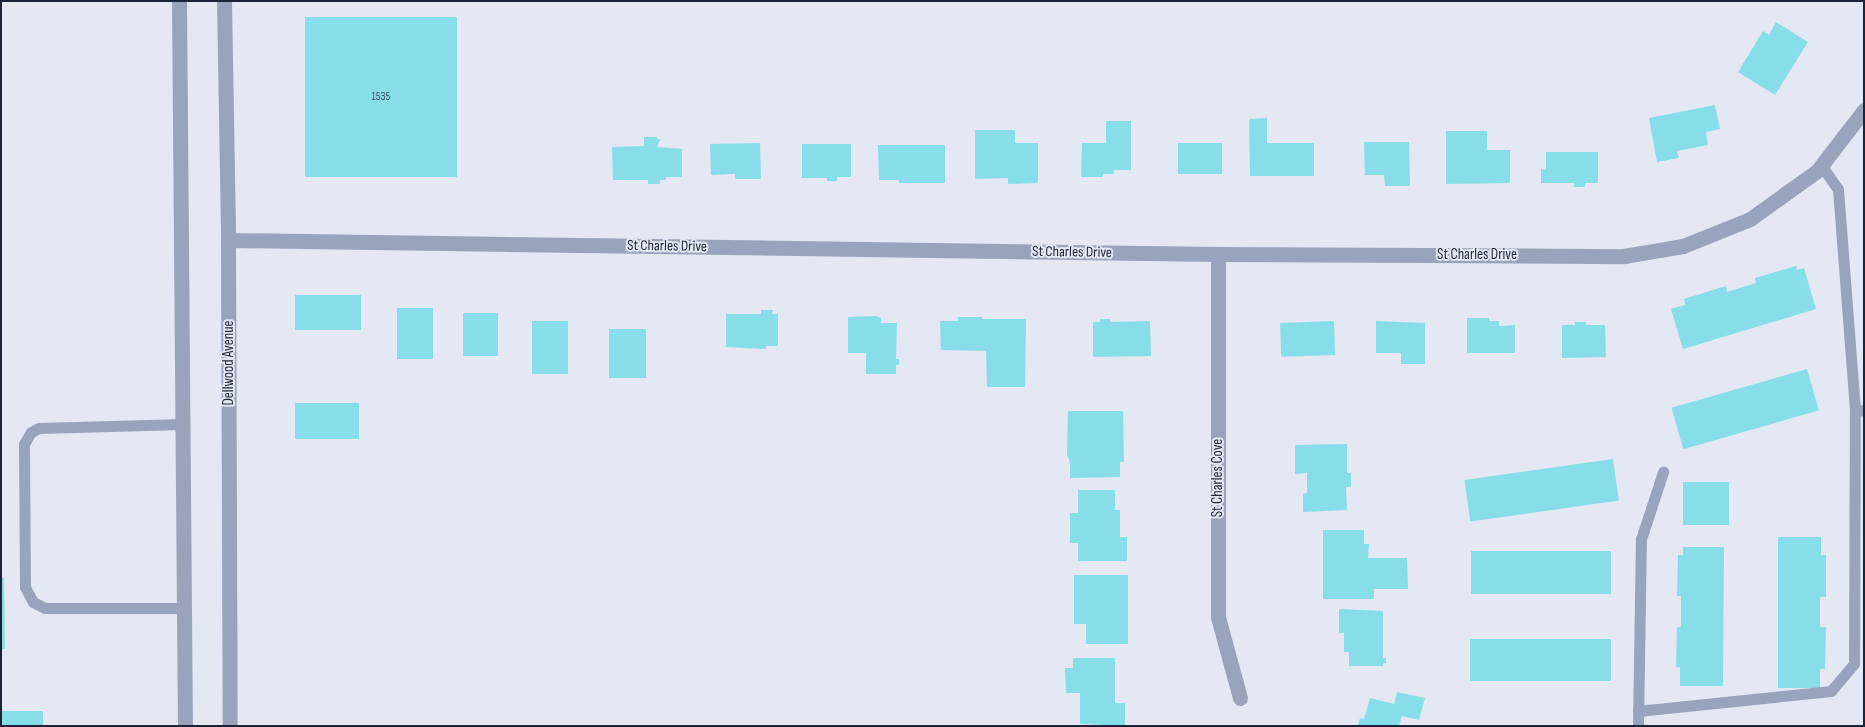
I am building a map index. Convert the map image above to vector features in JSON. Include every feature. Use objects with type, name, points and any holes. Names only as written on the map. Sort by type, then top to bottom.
[{"type":"street","points":[[179,1],[186,726]]},
{"type":"street","name":"Dellwood Avenue","points":[[224,1],[228,240],[230,726]]},
{"type":"street","name":"St Charles Drive","points":[[228,240],[1218,254],[1624,256],[1683,246],[1750,219],[1817,171],[1864,110]]},
{"type":"street","name":"St Charles Cove","points":[[1218,254],[1218,617],[1240,698]]},
{"type":"lane","points":[[1638,711],[1831,691],[1854,664],[1860,410],[1838,189],[1821,165]]},
{"type":"lane","points":[[183,424],[39,428],[31,432],[24,444],[25,587],[33,602],[45,608],[184,608]]},
{"type":"lane","points":[[1638,726],[1641,539],[1663,472]]},
{"type":"building","points":[[305,17],[457,17],[457,177],[305,177]]},
{"type":"building","points":[[1776,22],[1808,42],[1775,95],[1738,72],[1763,31],[1769,35]]},
{"type":"building","points":[[1715,105],[1720,129],[1706,132],[1708,145],[1677,151],[1679,158],[1657,162],[1649,118]]},
{"type":"building","points":[[1267,118],[1267,143],[1314,143],[1314,176],[1250,176],[1249,119]]},
{"type":"building","points":[[1106,121],[1131,121],[1131,170],[1114,170],[1114,174],[1103,174],[1103,177],[1081,177],[1082,143],[1106,143]]},
{"type":"building","points":[[975,130],[1015,130],[1015,143],[1038,143],[1038,183],[1008,184],[1008,178],[975,179]]},
{"type":"building","points":[[1446,131],[1487,131],[1487,150],[1510,150],[1510,183],[1446,184]]},
{"type":"building","points":[[644,137],[657,137],[657,139],[660,139],[657,147],[682,149],[682,177],[666,177],[666,180],[660,180],[660,184],[648,184],[648,180],[613,180],[612,147],[644,146]]},
{"type":"building","points":[[1364,142],[1409,142],[1410,186],[1385,186],[1384,175],[1365,175]]},
{"type":"building","points":[[760,143],[761,179],[735,179],[735,174],[711,175],[710,144]]},
{"type":"building","points":[[1178,143],[1222,143],[1222,174],[1178,174]]},
{"type":"building","points":[[802,144],[851,144],[851,177],[837,177],[837,181],[827,181],[827,178],[802,178]]},
{"type":"building","points":[[878,145],[945,145],[945,183],[899,183],[899,180],[879,180]]},
{"type":"building","points":[[1546,152],[1598,152],[1598,183],[1585,183],[1585,187],[1574,187],[1574,183],[1541,183],[1541,169],[1546,170]]},
{"type":"building","points":[[1796,266],[1797,270],[1804,268],[1816,309],[1683,349],[1671,309],[1685,305],[1684,299],[1726,286],[1727,292],[1756,283],[1755,278]]},
{"type":"building","points":[[295,295],[361,295],[361,330],[295,330]]},
{"type":"building","points":[[397,308],[433,308],[433,359],[397,359]]},
{"type":"building","points":[[761,310],[773,310],[772,314],[778,314],[778,346],[766,346],[766,349],[726,347],[726,314],[761,314]]},
{"type":"building","points":[[463,313],[498,313],[498,356],[463,356]]},
{"type":"building","points":[[876,316],[881,318],[881,323],[897,323],[896,359],[899,359],[899,365],[896,365],[896,374],[866,374],[866,353],[848,353],[848,317]]},
{"type":"building","points":[[958,317],[1026,319],[1025,387],[987,387],[986,351],[941,350],[940,321],[958,321]]},
{"type":"building","points":[[1467,318],[1489,318],[1489,321],[1499,321],[1499,326],[1515,325],[1515,353],[1467,353]]},
{"type":"building","points":[[1100,319],[1110,319],[1110,322],[1150,321],[1151,356],[1093,357],[1093,322],[1100,322]]},
{"type":"building","points":[[532,321],[568,321],[568,374],[532,374]]},
{"type":"building","points":[[1334,321],[1335,355],[1281,357],[1280,323]]},
{"type":"building","points":[[1376,321],[1425,323],[1425,364],[1401,364],[1401,353],[1376,353]]},
{"type":"building","points":[[1575,322],[1586,322],[1586,325],[1605,325],[1606,357],[1562,358],[1562,325],[1575,325]]},
{"type":"building","points":[[609,329],[646,329],[646,378],[609,378]]},
{"type":"building","points":[[1807,369],[1819,410],[1683,449],[1671,408]]},
{"type":"building","points":[[295,403],[359,403],[359,439],[295,439]]},
{"type":"building","points":[[1068,411],[1123,411],[1124,462],[1120,462],[1120,477],[1070,478],[1070,462],[1067,455]]},
{"type":"building","points":[[1347,444],[1347,473],[1351,473],[1351,487],[1346,487],[1347,510],[1303,512],[1303,494],[1307,493],[1307,473],[1295,474],[1295,445]]},
{"type":"building","points":[[1613,459],[1619,501],[1470,521],[1464,480]]},
{"type":"building","points":[[1683,482],[1729,482],[1729,525],[1683,525]]},
{"type":"building","points":[[1078,490],[1115,490],[1115,510],[1120,510],[1120,537],[1127,537],[1127,561],[1078,561],[1078,543],[1070,543],[1070,513],[1078,513]]},
{"type":"building","points":[[1323,530],[1364,530],[1364,544],[1369,544],[1368,558],[1407,558],[1408,589],[1374,589],[1374,599],[1323,599]]},
{"type":"building","points":[[1778,537],[1821,537],[1821,555],[1826,555],[1826,597],[1820,597],[1820,627],[1826,627],[1825,669],[1820,669],[1820,688],[1778,688]]},
{"type":"building","points":[[1683,547],[1724,547],[1723,686],[1680,686],[1680,667],[1676,667],[1677,627],[1681,627],[1681,596],[1677,596],[1678,555],[1683,555]]},
{"type":"building","points":[[1471,551],[1611,551],[1611,594],[1471,594]]},
{"type":"building","points":[[1074,575],[1128,575],[1128,644],[1086,644],[1086,624],[1074,624]]},
{"type":"building","points":[[1,578],[4,578],[5,649],[1,649]]},
{"type":"building","points":[[1339,609],[1383,611],[1383,658],[1386,658],[1386,663],[1383,663],[1383,666],[1349,666],[1349,652],[1344,652],[1344,633],[1339,633]]},
{"type":"building","points":[[1470,639],[1611,639],[1611,681],[1470,681]]},
{"type":"building","points":[[1073,658],[1115,658],[1115,703],[1125,703],[1125,726],[1080,724],[1080,693],[1066,693],[1065,668],[1073,668]]},
{"type":"building","points":[[1397,692],[1425,698],[1419,720],[1402,716],[1399,726],[1358,726],[1360,718],[1364,719],[1370,698],[1394,704]]},
{"type":"building","points":[[1,711],[43,711],[43,726],[1,726]]}]
